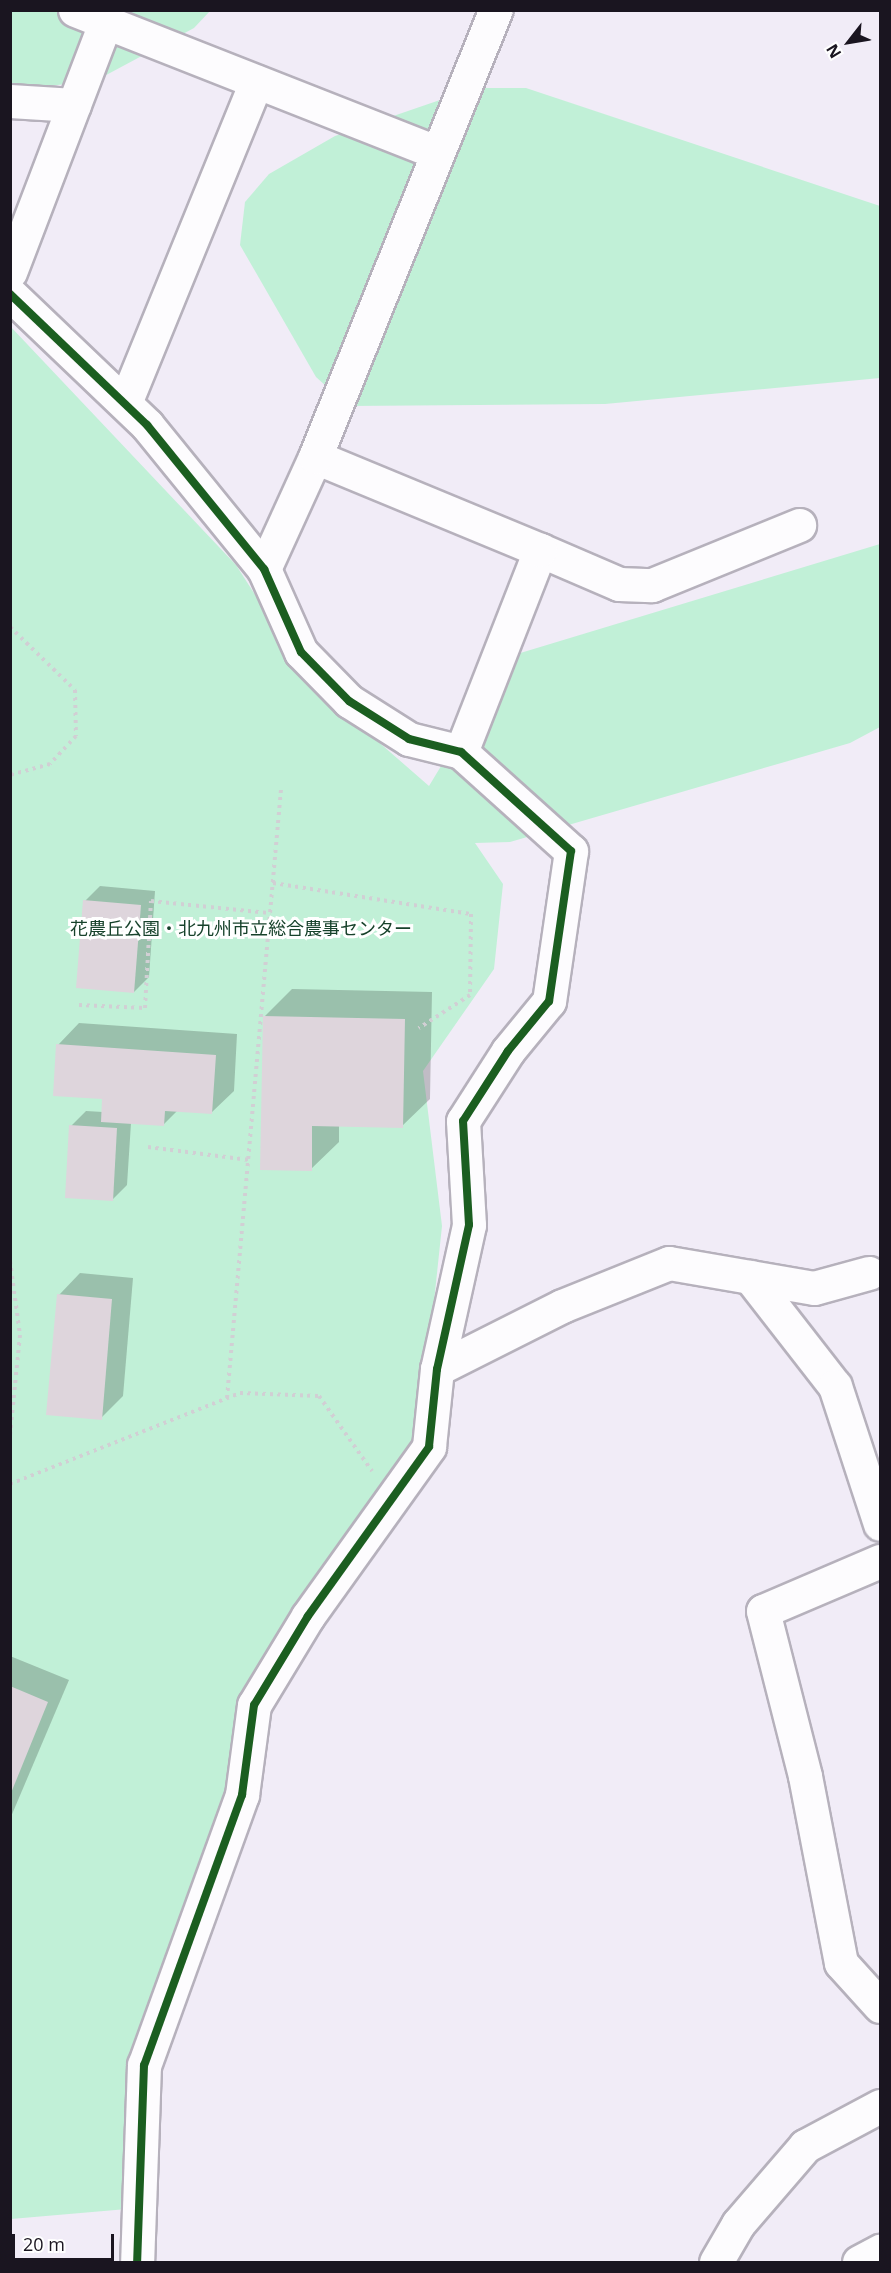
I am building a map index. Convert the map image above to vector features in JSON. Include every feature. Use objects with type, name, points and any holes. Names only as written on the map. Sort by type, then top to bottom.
[{"type":"street","points":[[75,10],[436,152]]},
{"type":"street","points":[[264,569],[315,458],[436,152],[496,10]]},
{"type":"street","points":[[10,272],[105,23]]},
{"type":"street","points":[[125,403],[256,82]]},
{"type":"street","points":[[10,101],[74,105]]},
{"type":"street","points":[[10,294],[125,403],[264,569],[301,652],[349,701],[409,739],[461,752],[571,851],[549,1001],[508,1051],[463,1121],[469,1225],[437,1369],[429,1447],[392,1498],[254,1705],[242,1795],[144,2065],[137,2262]]},
{"type":"street","points":[[315,458],[620,584],[652,585],[799,525]]},
{"type":"street","points":[[461,752],[540,550]]},
{"type":"street","points":[[437,1369],[562,1306],[669,1263],[814,1288],[875,1271]]},
{"type":"street","points":[[750,1276],[835,1386],[880,1524]]},
{"type":"street","points":[[880,1561],[763,1611],[805,1776],[841,1963],[880,2006]]},
{"type":"street","points":[[716,2262],[738,2224],[805,2146],[880,2106]]},
{"type":"street","points":[[859,2262],[880,2251]]},
{"type":"path","points":[[10,627],[75,690],[76,736],[50,764],[10,775]]},
{"type":"path","points":[[227,1398],[281,789]]},
{"type":"path","points":[[273,883],[471,914],[470,995],[419,1028]]},
{"type":"path","points":[[79,1005],[145,1008],[151,901],[270,913]]},
{"type":"path","points":[[148,1147],[249,1160]]},
{"type":"path","points":[[10,1262],[20,1335],[10,1435]]},
{"type":"path","points":[[10,1484],[240,1393],[319,1396],[392,1498]]},
{"type":"green space","points":[[10,11],[210,11],[194,28],[95,81],[11,90]]},
{"type":"green space","points":[[475,88],[526,88],[880,206],[880,378],[605,404],[348,406],[316,377],[240,245],[245,202],[269,174],[335,136]]},
{"type":"green space","name":"花農丘公園・北九州市立総合農事センター","points":[[10,326],[236,565],[312,684],[429,786],[507,657],[880,544],[880,727],[850,743],[510,842],[475,843],[503,884],[494,969],[423,1071],[442,1226],[419,1443],[249,1705],[237,1788],[138,2066],[127,2209],[11,2219]]},
{"type":"building","points":[[83,900],[141,905],[134,993],[76,988]]},
{"type":"building","points":[[263,1016],[405,1019],[403,1128],[312,1126],[312,1171],[260,1170]]},
{"type":"building","points":[[56,1044],[216,1055],[212,1114],[165,1111],[164,1126],[101,1122],[102,1099],[53,1096]]},
{"type":"building","points":[[69,1125],[117,1128],[113,1201],[65,1198]]},
{"type":"building","points":[[57,1294],[112,1299],[102,1420],[46,1415]]},
{"type":"building","points":[[10,1686],[48,1702],[11,1793],[10,1793]]},
{"type":"cycle path","points":[[10,294],[147,425],[264,569],[301,652],[349,701],[409,739],[461,752],[571,851],[549,1001],[508,1051],[463,1121],[469,1225],[437,1369],[429,1447],[308,1616],[254,1705],[242,1795],[144,2065],[137,2262]]}]
